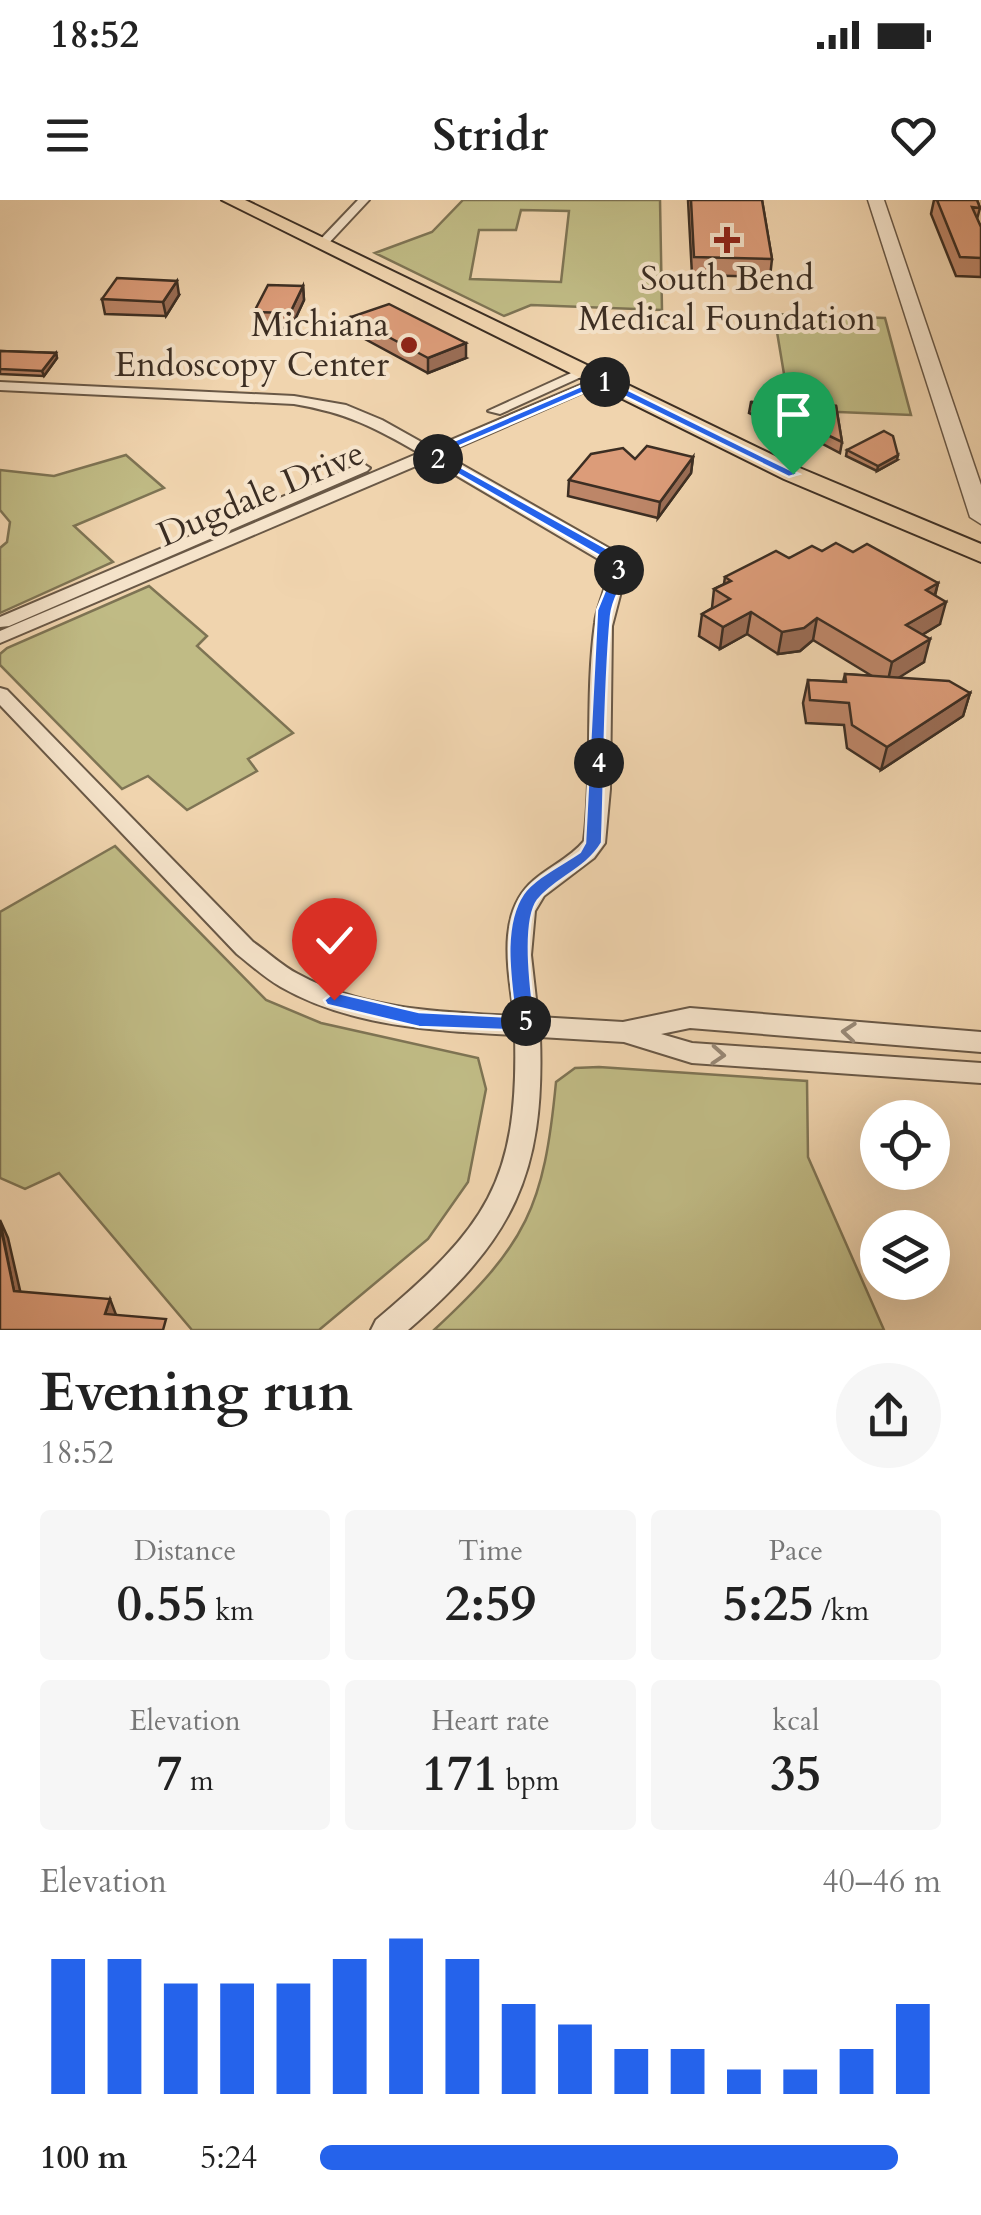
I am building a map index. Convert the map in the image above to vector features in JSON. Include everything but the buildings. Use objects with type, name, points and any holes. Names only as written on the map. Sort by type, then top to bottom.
[{"type":"main road","points":[[231,200],[793,474],[981,554]]},
{"type":"street","points":[[322,244],[364,200]]},
{"type":"street","points":[[876,200],[981,517]]},
{"type":"street","name":"Dugdale Drive","points":[[0,638],[593,376]]},
{"type":"street","points":[[0,386],[305,401],[356,413],[608,555],[619,573],[604,610],[594,843],[586,856],[532,896],[524,911],[518,970],[526,1026],[524,1137],[514,1174],[494,1218],[473,1250],[386,1330]]},
{"type":"street","name":"Dugdale Drive","points":[[0,623],[422,450]]},
{"type":"street","points":[[0,694],[245,948],[288,980],[334,1000],[390,1014],[624,1032],[692,1053],[981,1073]]},
{"type":"street","points":[[624,1032],[690,1018],[981,1042]]},
{"type":"street","points":[[912,1037],[918,1068]]},
{"type":"shaded area","points":[[463,200],[660,200],[662,310],[531,305],[504,316],[375,253],[432,232]],"holes":[[[521,210],[569,211],[561,282],[470,279],[479,230],[516,230]]]},
{"type":"shaded area","points":[[774,314],[885,318],[911,415],[790,410]]},
{"type":"shaded area","points":[[126,455],[164,488],[74,526],[113,562],[0,613],[0,548],[7,542],[10,522],[0,510],[0,470],[54,476]]},
{"type":"shaded area","points":[[149,586],[207,636],[197,646],[293,733],[248,759],[257,771],[187,810],[148,776],[122,789],[0,665],[0,654],[7,648]]},
{"type":"shaded area","points":[[115,846],[266,1000],[321,1023],[478,1058],[486,1089],[468,1182],[428,1239],[319,1330],[192,1330],[59,1173],[25,1189],[0,1178],[0,912]]},
{"type":"shaded area","points":[[575,1068],[807,1081],[808,1157],[860,1275],[860,1300],[871,1300],[884,1330],[434,1330],[491,1273],[525,1221],[545,1161],[556,1082]]},
{"type":"place","name":"South Bend Medical Foundation","points":[[727,240]]},
{"type":"place","name":"Michiana Endoscopy Center","points":[[409,345]]},
{"type":"route","points":[[334,1000],[419,1020],[526,1026],[518,970],[524,911],[532,896],[586,856],[594,843],[604,610],[617,581],[617,565],[608,555],[430,454],[602,380],[793,474]]}]
